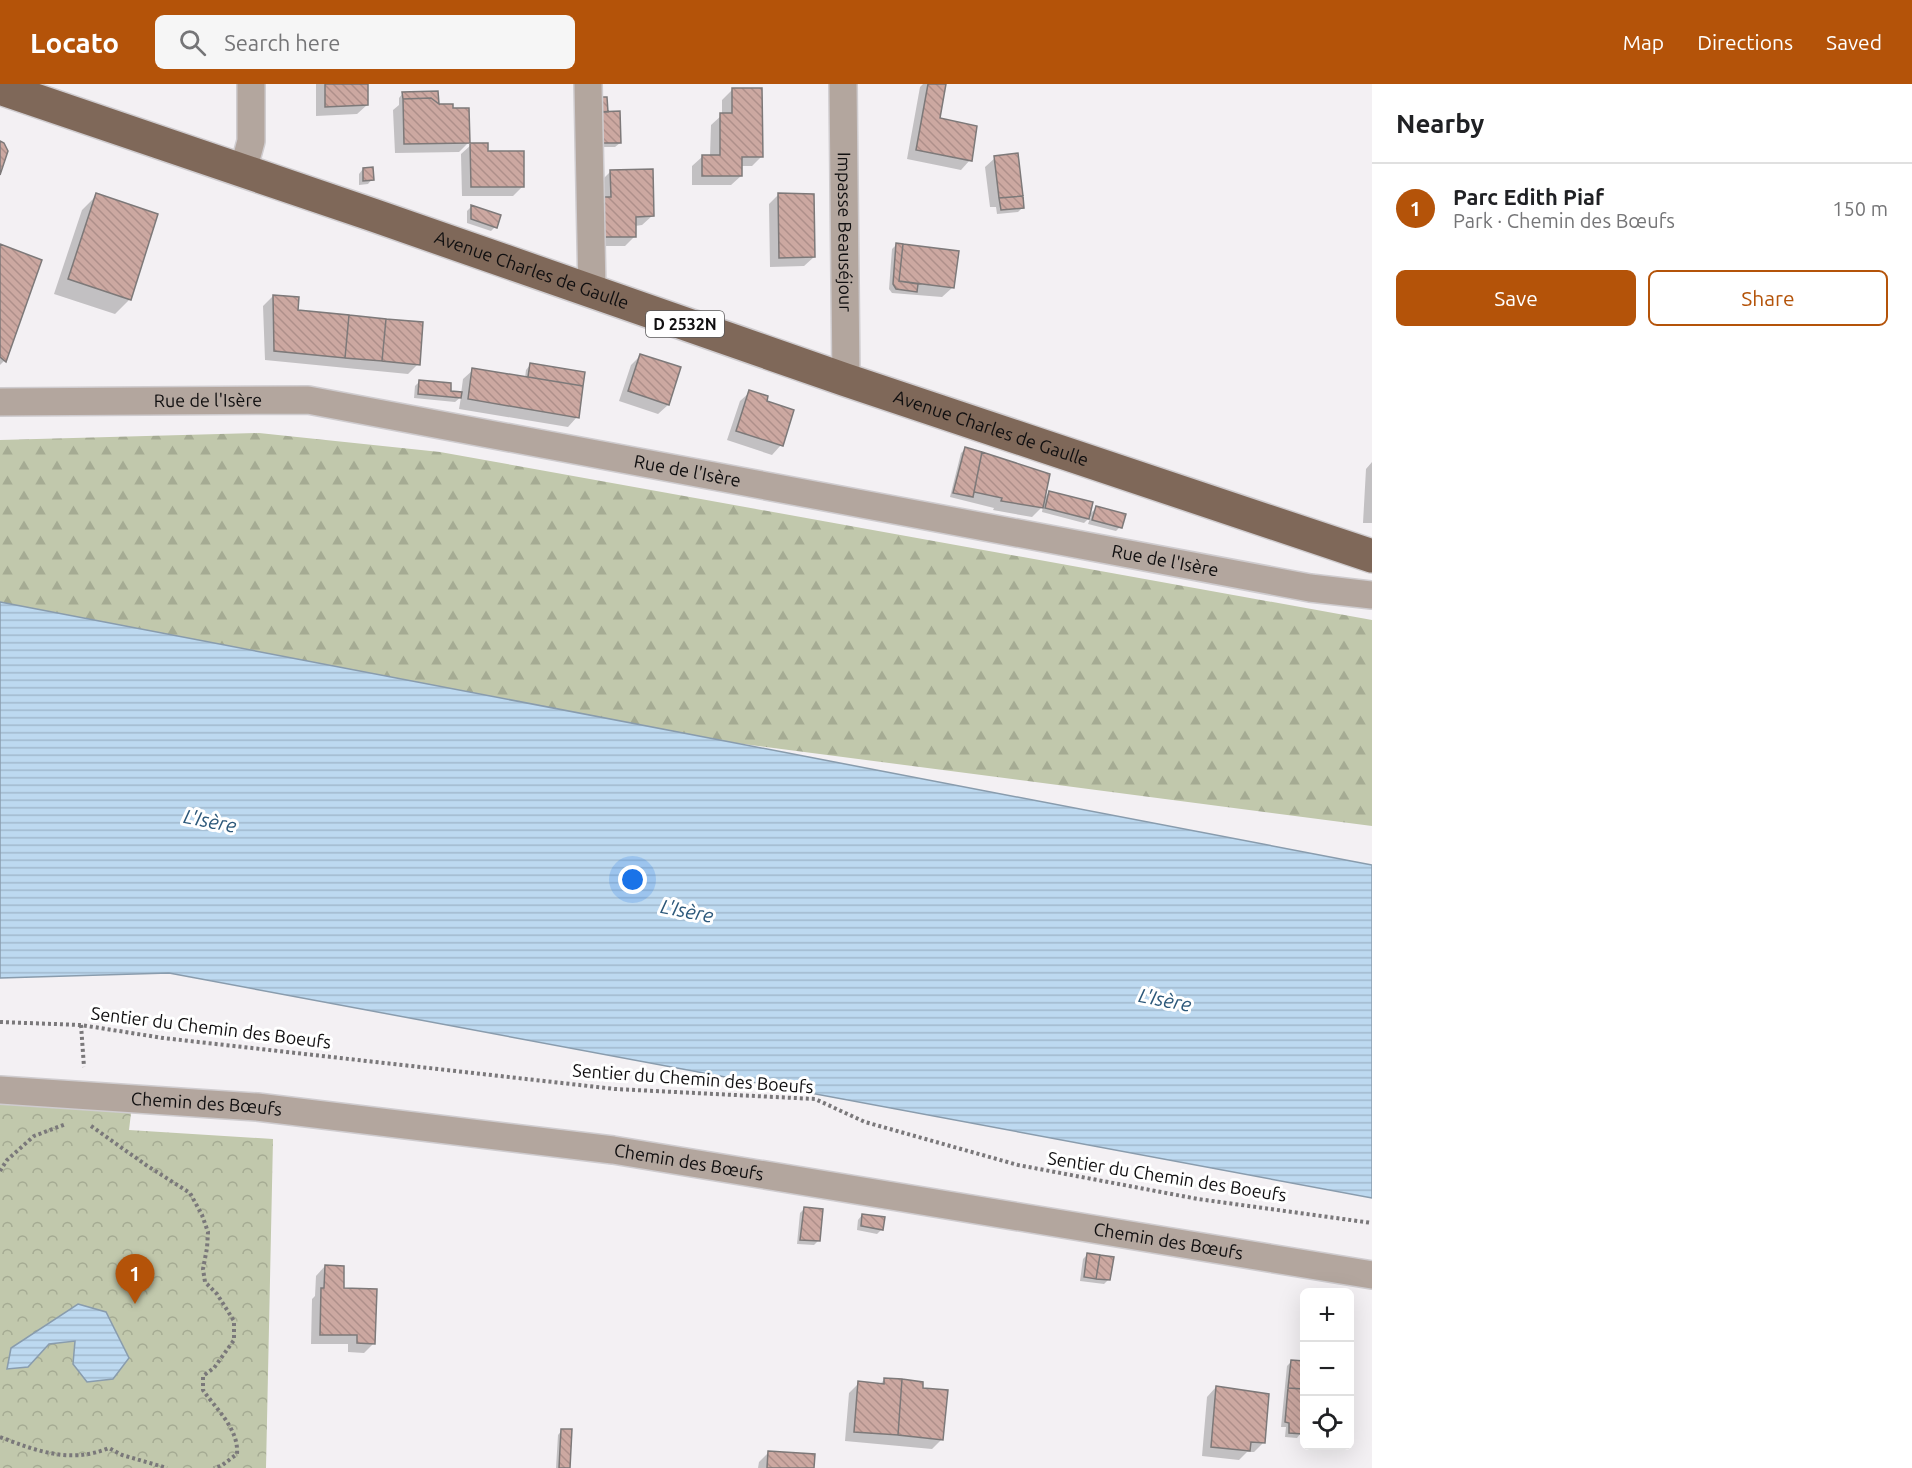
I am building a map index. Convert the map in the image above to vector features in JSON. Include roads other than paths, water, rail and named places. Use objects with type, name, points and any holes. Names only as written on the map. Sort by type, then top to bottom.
[{"type":"main road","name":"Avenue Charles de Gaulle","points":[[0,88],[846,380],[1372,556]]},
{"type":"street","points":[[243,171],[251,141],[251,84]]},
{"type":"street","points":[[588,84],[592,292]]},
{"type":"street","name":"Impasse Beauséjour","points":[[843,84],[846,380]]},
{"type":"street","name":"Rue de l'Isère","points":[[0,402],[309,400],[1310,588],[1372,594]]},
{"type":"street","name":"Chemin des Bœufs","points":[[0,1090],[257,1107],[613,1150],[1372,1275]]},
{"type":"water","name":"L'Isère","points":[[0,602],[1372,865],[1372,1198],[169,973],[0,978]]},
{"type":"water","points":[[78,1304],[106,1312],[129,1358],[113,1379],[87,1382],[73,1364],[75,1341],[49,1344],[28,1367],[7,1369],[11,1348]]},
{"type":"place","name":"Parc Edith Piaf","points":[[135,1304]]}]
